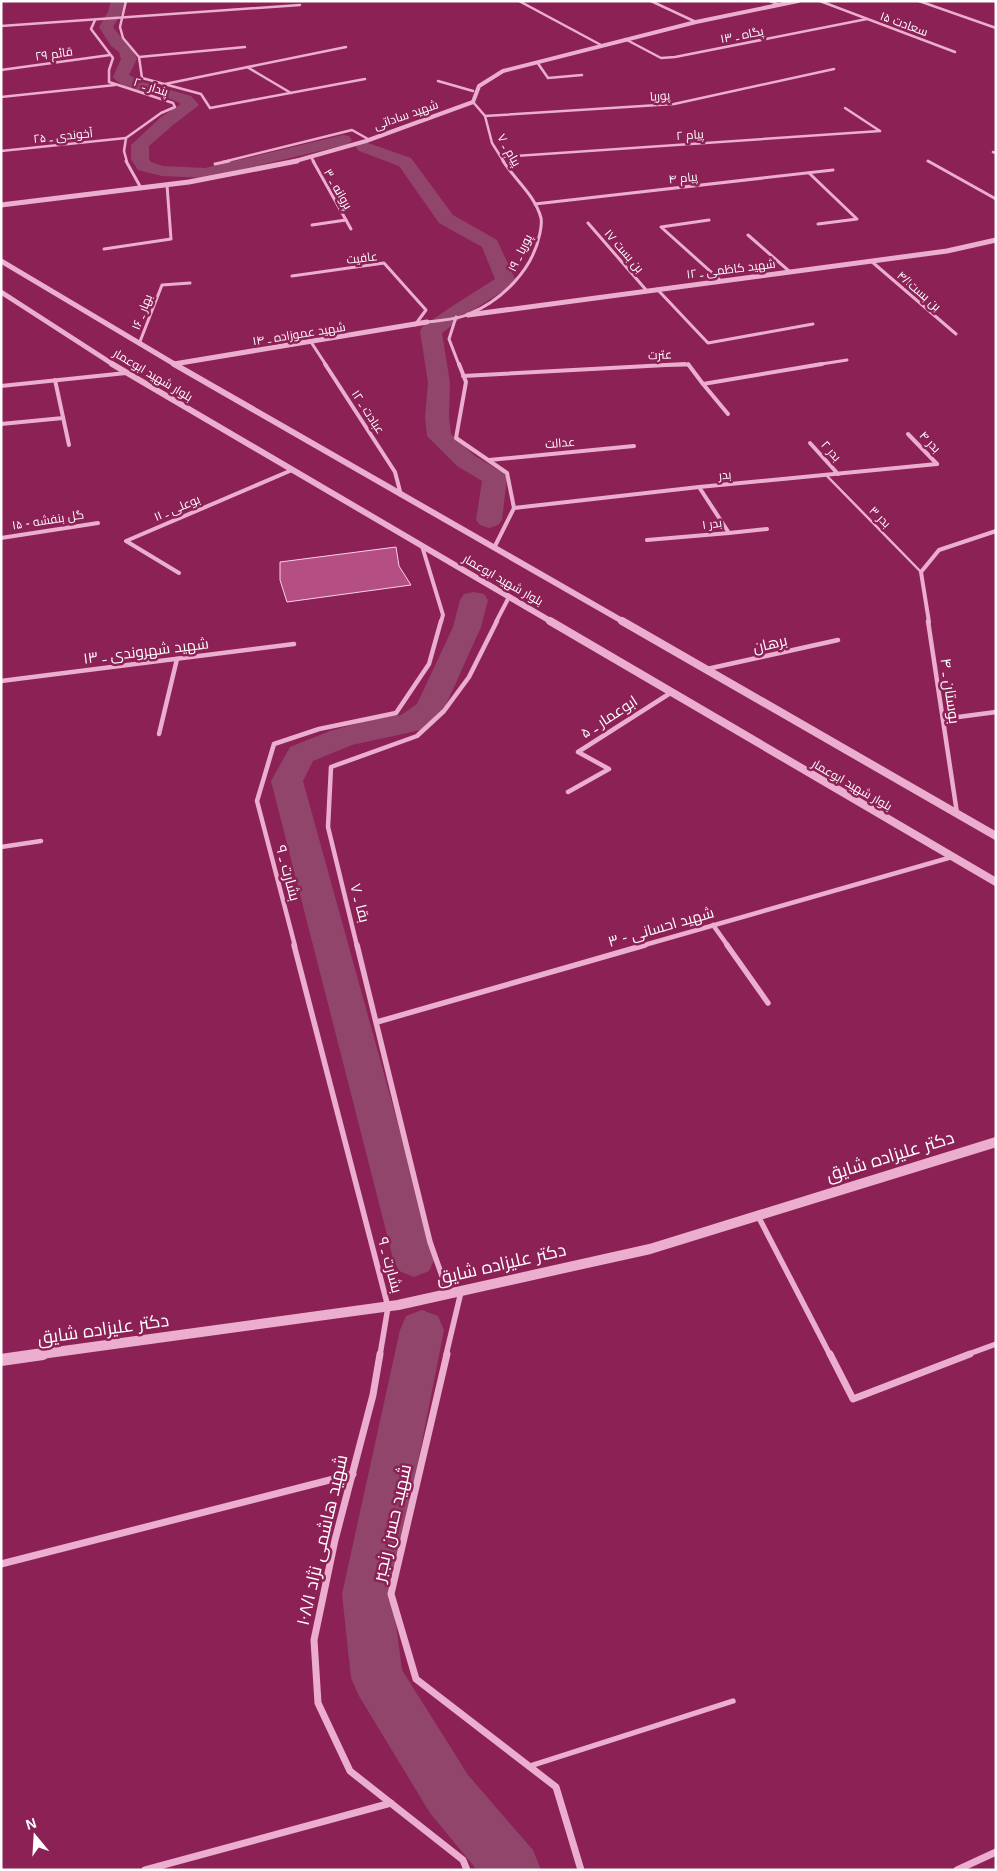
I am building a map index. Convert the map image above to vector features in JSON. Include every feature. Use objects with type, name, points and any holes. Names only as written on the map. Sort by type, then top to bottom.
[{"type":"street","points":[[126,1],[120,27],[123,38],[139,57],[142,78],[201,94],[210,108],[365,79]]},
{"type":"street","points":[[519,1],[602,45]]},
{"type":"street","points":[[651,1],[696,22]]},
{"type":"street","points":[[770,1],[780,5]]},
{"type":"street","points":[[472,102],[474,91],[480,85],[503,71],[696,22],[798,1]]},
{"type":"street","name":"سعادت ۱۵","points":[[820,1],[955,52]]},
{"type":"street","points":[[919,1],[996,28]]},
{"type":"street","points":[[1,26],[300,4]]},
{"type":"street","name":"پگاه ـ ۱۳","points":[[625,39],[661,58],[675,58],[867,19]]},
{"type":"street","points":[[95,20],[91,29],[110,55]]},
{"type":"street","points":[[139,57],[245,47]]},
{"type":"street","points":[[164,84],[346,47]]},
{"type":"street","name":"قائم ۲۹","points":[[1,70],[110,55]]},
{"type":"street","name":"پندار ـ ۲","points":[[110,55],[113,58],[109,70],[109,82],[173,103],[174,107],[126,138]]},
{"type":"street","points":[[537,62],[548,78],[582,75]]},
{"type":"street","points":[[248,67],[292,93]]},
{"type":"street","name":"پوریا","points":[[485,116],[674,104],[834,69]]},
{"type":"street","points":[[438,81],[474,91]]},
{"type":"street","points":[[1,97],[117,85]]},
{"type":"street","name":"پیام ـ ۷","points":[[472,102],[485,116],[492,144],[512,175],[533,198],[535,204]]},
{"type":"street","name":"شهید ساداتی","points":[[1,205],[198,181],[310,157],[368,139],[472,102]]},
{"type":"street","name":"پیام ۲","points":[[502,157],[880,132],[845,108]]},
{"type":"street","points":[[215,164],[352,130],[368,139]]},
{"type":"street","points":[[126,138],[124,156],[141,188]]},
{"type":"street","name":"آخوندی ـ ۲۵","points":[[1,151],[126,138]]},
{"type":"street","name":"پروانه ـ ۳","points":[[310,157],[351,229]]},
{"type":"street","points":[[928,161],[996,199]]},
{"type":"street","name":"پیام ۴","points":[[535,204],[832,170]]},
{"type":"street","points":[[809,173],[857,219],[818,224]]},
{"type":"street","points":[[104,249],[171,239],[168,185]]},
{"type":"street","name":"پوریا ـ ۱۹","points":[[427,322],[468,315],[502,294],[520,276],[538,243],[542,220],[535,204]]},
{"type":"street","points":[[312,225],[346,220]]},
{"type":"street","points":[[709,220],[661,227],[720,280]]},
{"type":"street","name":"بن بست ۱۷","points":[[588,223],[647,291]]},
{"type":"street","points":[[748,235],[789,271]]},
{"type":"street","name":"شهید کاظمی ـ ۱۲","points":[[468,315],[947,251],[996,240]]},
{"type":"street","name":"بلوار شهید ابوعمار","points":[[1,261],[139,344],[996,836]]},
{"type":"street","name":"بن بست۴/۱","points":[[871,261],[956,334]]},
{"type":"street","name":"عافیت","points":[[292,276],[384,263],[426,310],[415,324]]},
{"type":"street","name":"بهار ـ ۱۶","points":[[139,344],[162,285],[190,283]]},
{"type":"street","points":[[657,289],[708,343],[813,324]]},
{"type":"street","name":"بلوار شهید ابوعمار","points":[[1,292],[126,373],[996,882]]},
{"type":"street","points":[[456,318],[449,339],[466,382],[456,438],[507,473],[514,508],[494,548]]},
{"type":"street","name":"شهید عموزاده ـ ۱۴","points":[[174,364],[427,322]]},
{"type":"street","name":"عبادت ـ ۱۲","points":[[311,342],[395,472],[402,495]]},
{"type":"street","points":[[703,384],[847,360]]},
{"type":"street","name":"عترت","points":[[463,376],[688,364],[703,384]]},
{"type":"street","points":[[1,386],[126,373]]},
{"type":"street","points":[[55,380],[69,445]]},
{"type":"street","points":[[703,384],[728,414]]},
{"type":"street","points":[[1,424],[63,418]]},
{"type":"street","name":"بدر ۴","points":[[908,434],[937,464]]},
{"type":"street","name":"بدر ۲","points":[[810,443],[838,474]]},
{"type":"street","name":"عدالت","points":[[488,460],[634,446]]},
{"type":"street","name":"بدر","points":[[514,508],[699,487],[937,464]]},
{"type":"street","name":"بوعلی ـ ۱۱","points":[[179,573],[126,541],[292,470]]},
{"type":"street","name":"بدر ۱","points":[[646,540],[729,533],[699,487]]},
{"type":"street","name":"گل بنفشه - ۱۵","points":[[1,538],[98,523]]},
{"type":"street","points":[[729,533],[767,529]]},
{"type":"street","points":[[921,572],[940,550],[996,531]]},
{"type":"street","name":"بشارت ـ ۹","points":[[388,1307],[257,801],[274,744],[319,729],[396,713],[428,664],[443,615],[422,546]]},
{"type":"street","name":"بوستان ـ ۴","points":[[921,572],[957,814]]},
{"type":"street","name":"بقا ـ ۷","points":[[448,1294],[430,1242],[328,828],[330,767],[416,736],[444,711],[468,676],[509,597]]},
{"type":"street","name":"برهان","points":[[706,669],[838,640]]},
{"type":"street","name":"شهید شهروندی ـ ۱۳","points":[[1,681],[294,644]]},
{"type":"street","points":[[159,734],[177,659]]},
{"type":"street","name":"ابوعمار ـ ۵","points":[[568,792],[609,769],[578,752],[672,692]]},
{"type":"street","points":[[943,719],[996,712]]},
{"type":"street","points":[[1,847],[41,841]]},
{"type":"street","name":"شهید احسانی - ۳","points":[[376,1022],[952,856]]},
{"type":"street","points":[[713,925],[768,1002]]},
{"type":"street","name":"دکتر علیزاده شایق","points":[[1,1360],[388,1307],[448,1294],[650,1248],[996,1142]]},
{"type":"street","points":[[758,1215],[853,1399],[996,1344]]},
{"type":"street","name":"شهید حسن رنجبر","points":[[461,1291],[391,1594],[416,1679],[556,1787],[582,1870]]},
{"type":"street","name":"شهید هاشمی نژاد ۱۰۸/۱","points":[[388,1307],[374,1395],[335,1540],[314,1640],[318,1702],[350,1771],[463,1860],[467,1870]]},
{"type":"street","points":[[1,1564],[353,1474]]},
{"type":"street","points":[[145,1870],[391,1803]]},
{"type":"street","points":[[957,1870],[996,1852]]},
{"type":"lane","name":"بدر ۳","points":[[826,475],[921,572]]},
{"type":"lane","points":[[528,1767],[734,1701]]},
{"type":"building","points":[[396,547],[399,566],[411,585],[287,602],[280,580],[280,562]]},
{"type":"waterway","points":[[118,1],[115,12],[106,27],[116,43],[126,50],[129,59],[121,77],[137,85],[185,99],[191,105],[167,121],[140,145],[140,159],[144,166],[162,171],[205,173],[343,140]]},
{"type":"waterway","points":[[365,147],[405,162],[446,219],[490,244],[506,281],[458,311],[431,331],[439,383],[437,417],[439,436],[466,461],[495,478],[489,520]]},
{"type":"waterway","points":[[414,1258],[287,781],[301,754],[341,738],[373,729],[410,723],[430,709],[467,627],[474,600]]},
{"type":"waterway","points":[[422,1330],[367,1594],[377,1678],[449,1794],[513,1870]]}]
